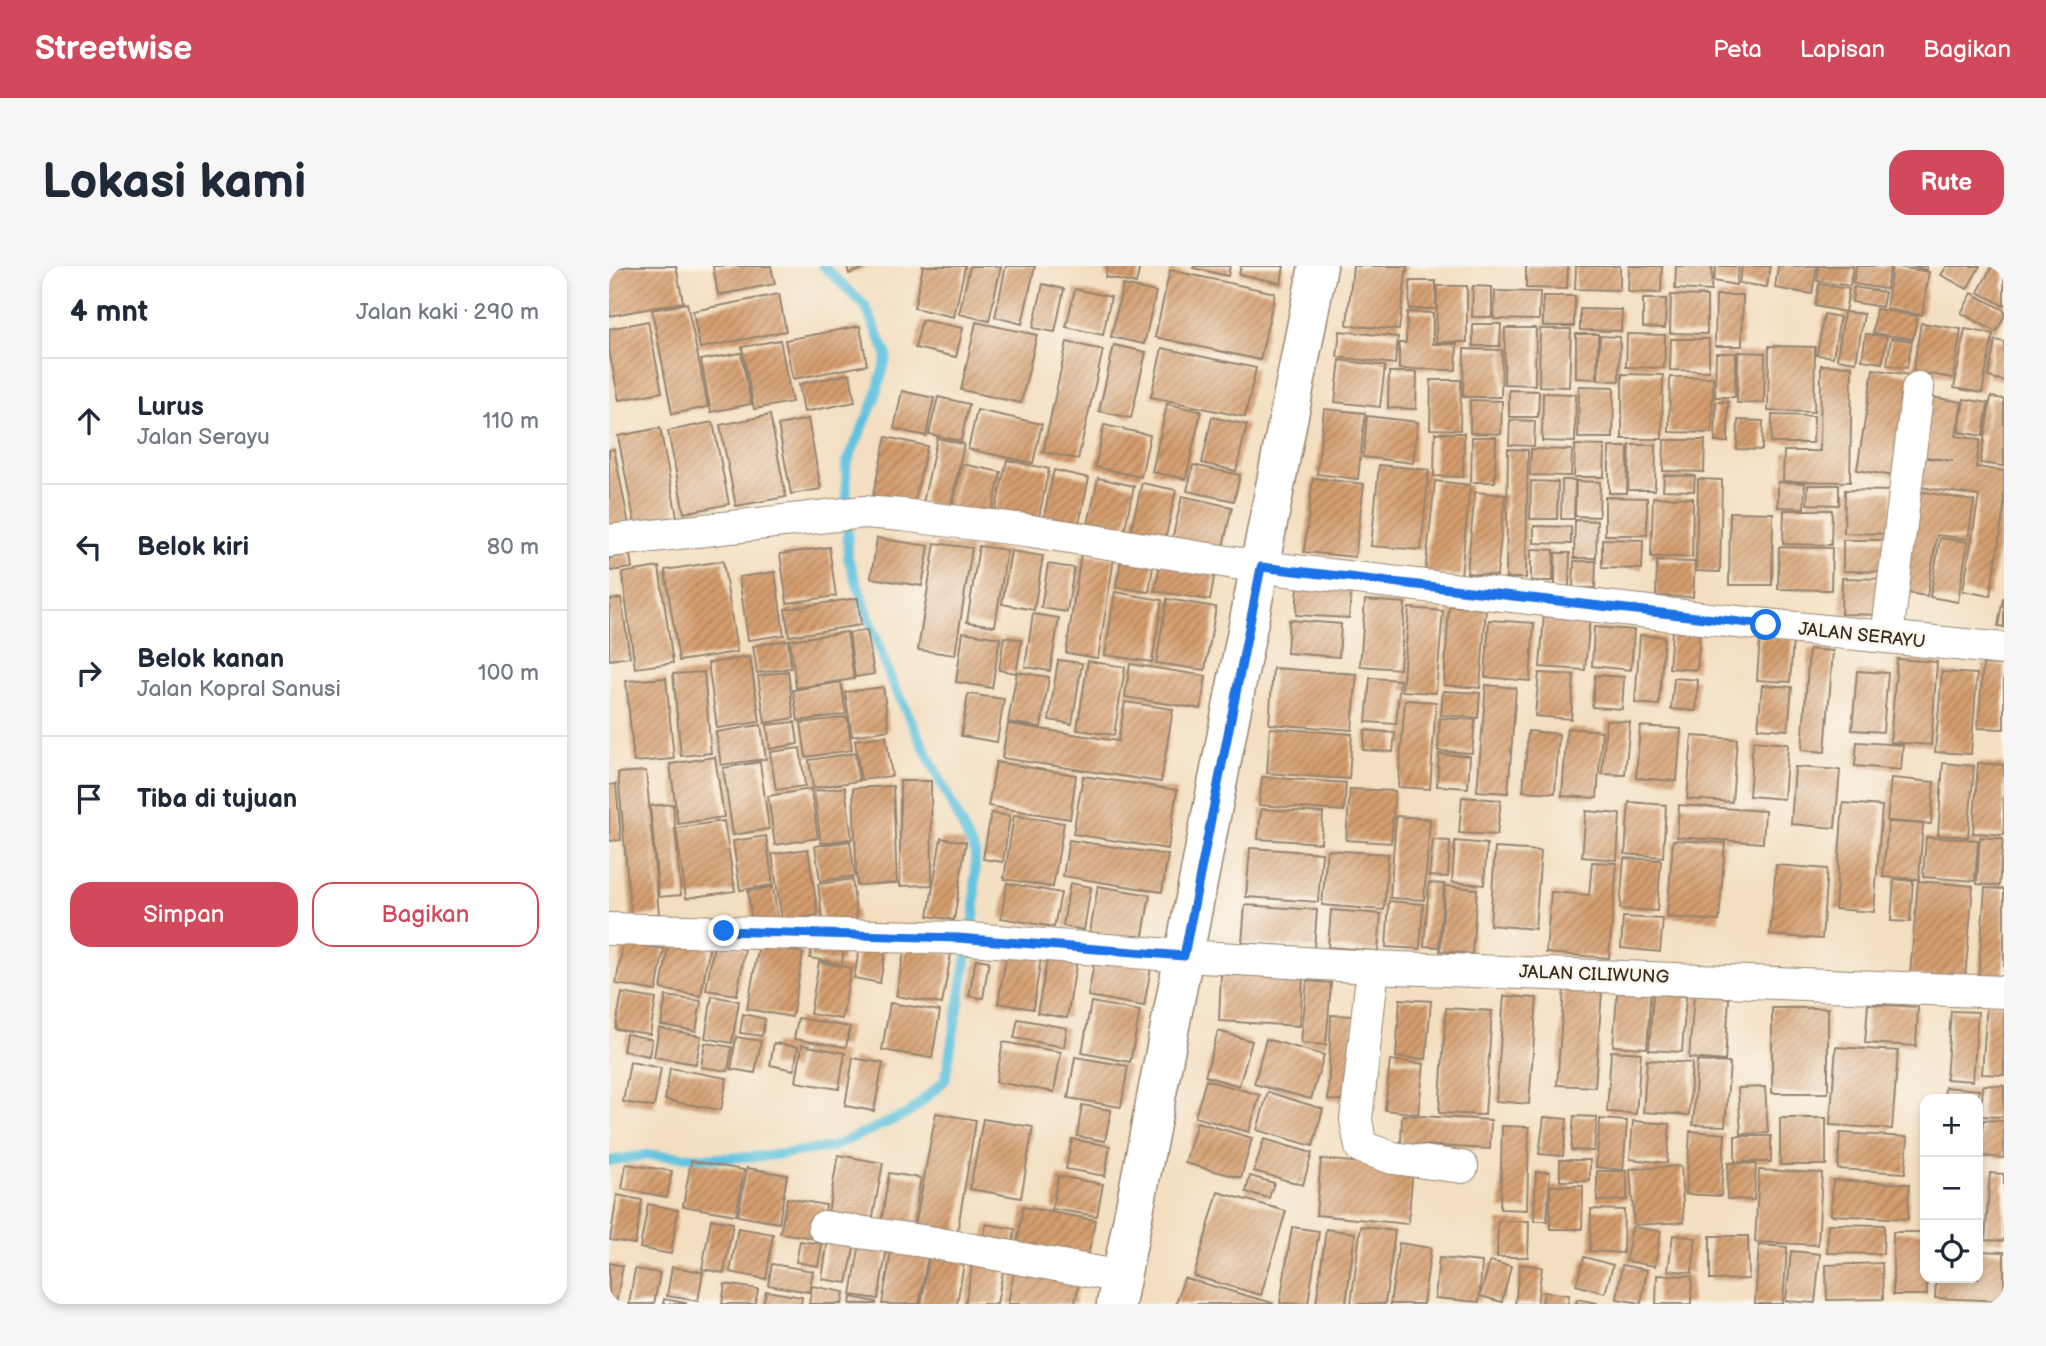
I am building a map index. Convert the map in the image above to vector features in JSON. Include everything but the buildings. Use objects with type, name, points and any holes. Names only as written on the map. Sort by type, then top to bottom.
[{"type":"main road","points":[[1119,1290],[1318,266]]},
{"type":"street","points":[[1887,637],[1917,388]]},
{"type":"street","name":"JALAN SERAYU","points":[[609,541],[864,512],[940,518],[1261,567],[2004,649]]},
{"type":"street","name":"JALAN CILIWUNG","points":[[609,929],[968,939],[1373,967],[2004,992]]},
{"type":"street","points":[[1373,967],[1356,1120],[1356,1134],[1361,1147],[1392,1158],[1462,1167]]},
{"type":"street","points":[[824,1227],[1119,1290]]},
{"type":"waterway","points":[[609,1161],[647,1155],[717,1158],[767,1156],[832,1147],[909,1113],[945,1080],[975,912],[975,853],[889,675],[848,558],[846,465],[875,399],[887,355],[865,306],[823,266]]},
{"type":"route","points":[[724,931],[958,938],[1184,956],[1261,567],[1766,625]]}]
